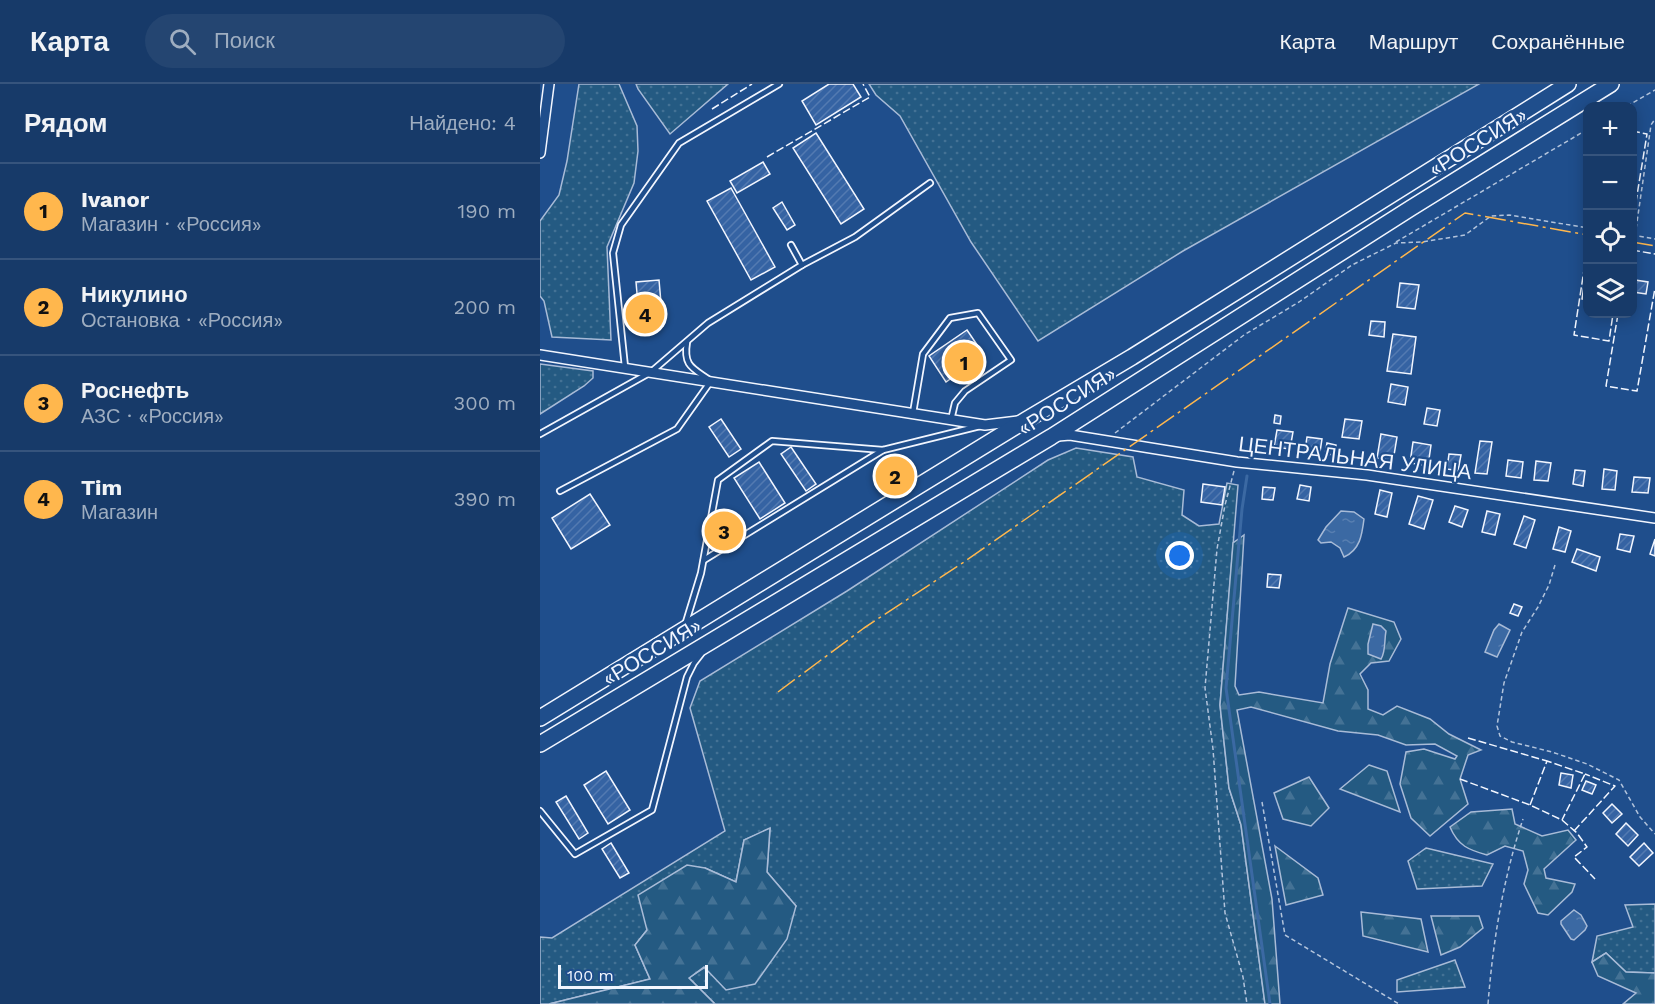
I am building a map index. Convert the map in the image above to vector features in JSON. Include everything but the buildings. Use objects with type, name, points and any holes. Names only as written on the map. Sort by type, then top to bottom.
[{"type":"highway","name":"«РОССИЯ»","points":[[540,718],[1142,351],[1568,84]]},
{"type":"highway","name":"«РОССИЯ»","points":[[540,744],[1051,437],[1611,84]]},
{"type":"street","points":[[540,153],[549,84]]},
{"type":"street","points":[[540,355],[985,425],[1026,420]]},
{"type":"street","name":"ЦЕНТРАЛЬНАЯ УЛИЦА","points":[[1051,437],[1070,435],[1237,462],[1367,475],[1655,518]]},
{"type":"lane","points":[[625,368],[613,253],[621,225],[679,143],[779,84]]},
{"type":"lane","points":[[540,434],[651,372],[708,323],[855,237],[930,183]]},
{"type":"lane","points":[[791,245],[802,266]]},
{"type":"lane","points":[[913,414],[923,354],[950,318],[978,313],[1011,360],[965,391],[956,403],[951,420]]},
{"type":"lane","points":[[560,491],[677,429],[711,381],[689,366],[686,352],[687,341]]},
{"type":"lane","points":[[703,560],[883,450],[985,425]]},
{"type":"lane","points":[[684,630],[703,560],[718,480],[772,441],[883,450]]},
{"type":"lane","points":[[540,811],[575,854],[652,810],[687,677],[694,663],[711,642]]},
{"type":"path","points":[[1634,102],[1655,90]]},
{"type":"path","points":[[1637,216],[1651,125],[1655,119]]},
{"type":"path","points":[[1105,440],[1244,335],[1299,302],[1352,265],[1396,243],[1583,131]]},
{"type":"path","points":[[1396,243],[1422,242],[1465,235],[1491,216],[1509,215],[1583,227]]},
{"type":"path","points":[[1637,236],[1655,239]]},
{"type":"path","points":[[1237,462],[1225,505],[1217,549],[1205,688],[1213,749],[1225,913],[1243,977],[1246,1004]]},
{"type":"path","points":[[1555,565],[1538,607],[1522,632],[1504,683],[1497,726],[1500,736],[1512,742],[1587,764],[1619,780],[1640,817],[1655,834]]},
{"type":"path","points":[[1262,802],[1285,935],[1399,1004]]},
{"type":"path","points":[[1488,1004],[1501,899],[1513,848],[1523,819]]},
{"type":"green space","points":[[579,84],[619,84],[637,126],[638,151],[634,183],[607,247],[611,340],[552,337],[544,301],[540,296],[540,221],[559,195],[567,161]]},
{"type":"green space","points":[[636,84],[728,84],[670,134]]},
{"type":"green space","points":[[869,84],[1479,84],[1183,251],[1038,341],[971,242],[900,116],[876,95]]},
{"type":"green space","points":[[540,364],[593,371],[593,378],[540,414]]},
{"type":"green space","points":[[1076,448],[1133,457],[1137,477],[1184,490],[1182,515],[1199,526],[1219,524],[1227,483],[1238,485],[1220,705],[1229,788],[1241,825],[1265,1004],[715,1004],[689,978],[796,906],[767,872],[770,829],[744,840],[736,882],[705,868],[635,945],[650,979],[549,1004],[540,1004],[540,937],[552,938],[725,831],[690,708],[700,681],[847,591],[1048,460]]},
{"type":"green space","points":[[1244,535],[1235,686],[1239,695],[1259,692],[1323,703],[1330,664],[1348,608],[1394,622],[1401,639],[1389,661],[1371,663],[1360,674],[1368,690],[1368,709],[1383,715],[1397,706],[1430,719],[1449,734],[1481,750],[1468,755],[1460,779],[1468,804],[1430,836],[1411,818],[1400,784],[1406,752],[1424,749],[1455,759],[1457,756],[1435,744],[1406,745],[1378,735],[1338,731],[1251,707],[1237,710],[1272,899],[1280,1004],[1265,1004],[1241,825],[1229,788],[1220,705],[1233,543]]},
{"type":"green space","points":[[1369,765],[1387,771],[1400,812],[1340,789]]},
{"type":"green space","points":[[1309,777],[1329,808],[1311,826],[1283,819],[1274,793]]},
{"type":"green space","points":[[1512,809],[1515,824],[1542,836],[1568,830],[1576,840],[1544,869],[1546,878],[1575,884],[1572,892],[1548,915],[1538,913],[1524,884],[1528,870],[1523,851],[1505,846],[1487,855],[1469,849],[1460,843],[1450,827],[1471,812]]},
{"type":"green space","points":[[770,828],[767,872],[796,906],[787,939],[755,984],[726,990],[704,967],[689,978],[715,1004],[549,1004],[650,979],[635,945],[647,930],[638,895],[687,865],[705,868],[736,882],[744,840]]},
{"type":"green space","points":[[1275,846],[1318,878],[1323,895],[1286,905]]},
{"type":"green space","points":[[1426,848],[1493,864],[1482,886],[1417,889],[1408,861]]},
{"type":"green space","points":[[1655,904],[1655,973],[1626,972],[1606,953],[1592,962],[1597,936],[1633,927],[1625,905]]},
{"type":"green space","points":[[1361,912],[1421,919],[1428,952],[1363,936]]},
{"type":"green space","points":[[1431,916],[1479,916],[1483,928],[1460,947],[1441,955]]},
{"type":"green space","points":[[1606,953],[1626,972],[1655,973],[1655,1004],[1623,1004],[1636,993],[1598,976],[1592,962]]},
{"type":"green space","points":[[1455,960],[1465,987],[1397,992],[1397,980]]},
{"type":"water","points":[[1341,511],[1354,512],[1364,519],[1357,546],[1344,557],[1340,548],[1331,542],[1321,543],[1318,540],[1326,527]]},
{"type":"water","points":[[1373,624],[1381,626],[1386,631],[1381,659],[1368,654]]},
{"type":"water","points":[[1499,624],[1510,630],[1497,657],[1485,652]]},
{"type":"water","points":[[1574,910],[1581,915],[1587,926],[1574,940],[1571,939],[1561,921]]},
{"type":"waterway","points":[[1247,476],[1226,688],[1270,1004]]},
{"type":"fence","points":[[712,109],[752,84]]},
{"type":"fence","points":[[767,157],[870,97],[863,84]]},
{"type":"fence","points":[[1635,210],[1647,134],[1637,132]]},
{"type":"fence","points":[[1637,251],[1655,254]]},
{"type":"fence","points":[[1583,276],[1574,335],[1609,341],[1612,318]]},
{"type":"fence","points":[[1617,318],[1606,386],[1637,391],[1655,288]]},
{"type":"fence","points":[[1468,738],[1547,761]]},
{"type":"fence","points":[[1530,805],[1547,761],[1585,774],[1562,820]]},
{"type":"fence","points":[[1574,831],[1615,786],[1585,774]]},
{"type":"fence","points":[[1460,779],[1530,805],[1562,820],[1577,833],[1587,847],[1574,857],[1595,879]]},
{"type":"power","points":[[778,692],[864,628],[964,562],[1465,213],[1583,234]]},
{"type":"power","points":[[1637,243],[1655,246]]},
{"type":"place","name":"Tim","points":[[645,314]]},
{"type":"place","name":"Ivanor","points":[[964,362]]},
{"type":"place","name":"Никулино","points":[[895,476]]},
{"type":"place","name":"Роснефть","points":[[724,531]]}]
